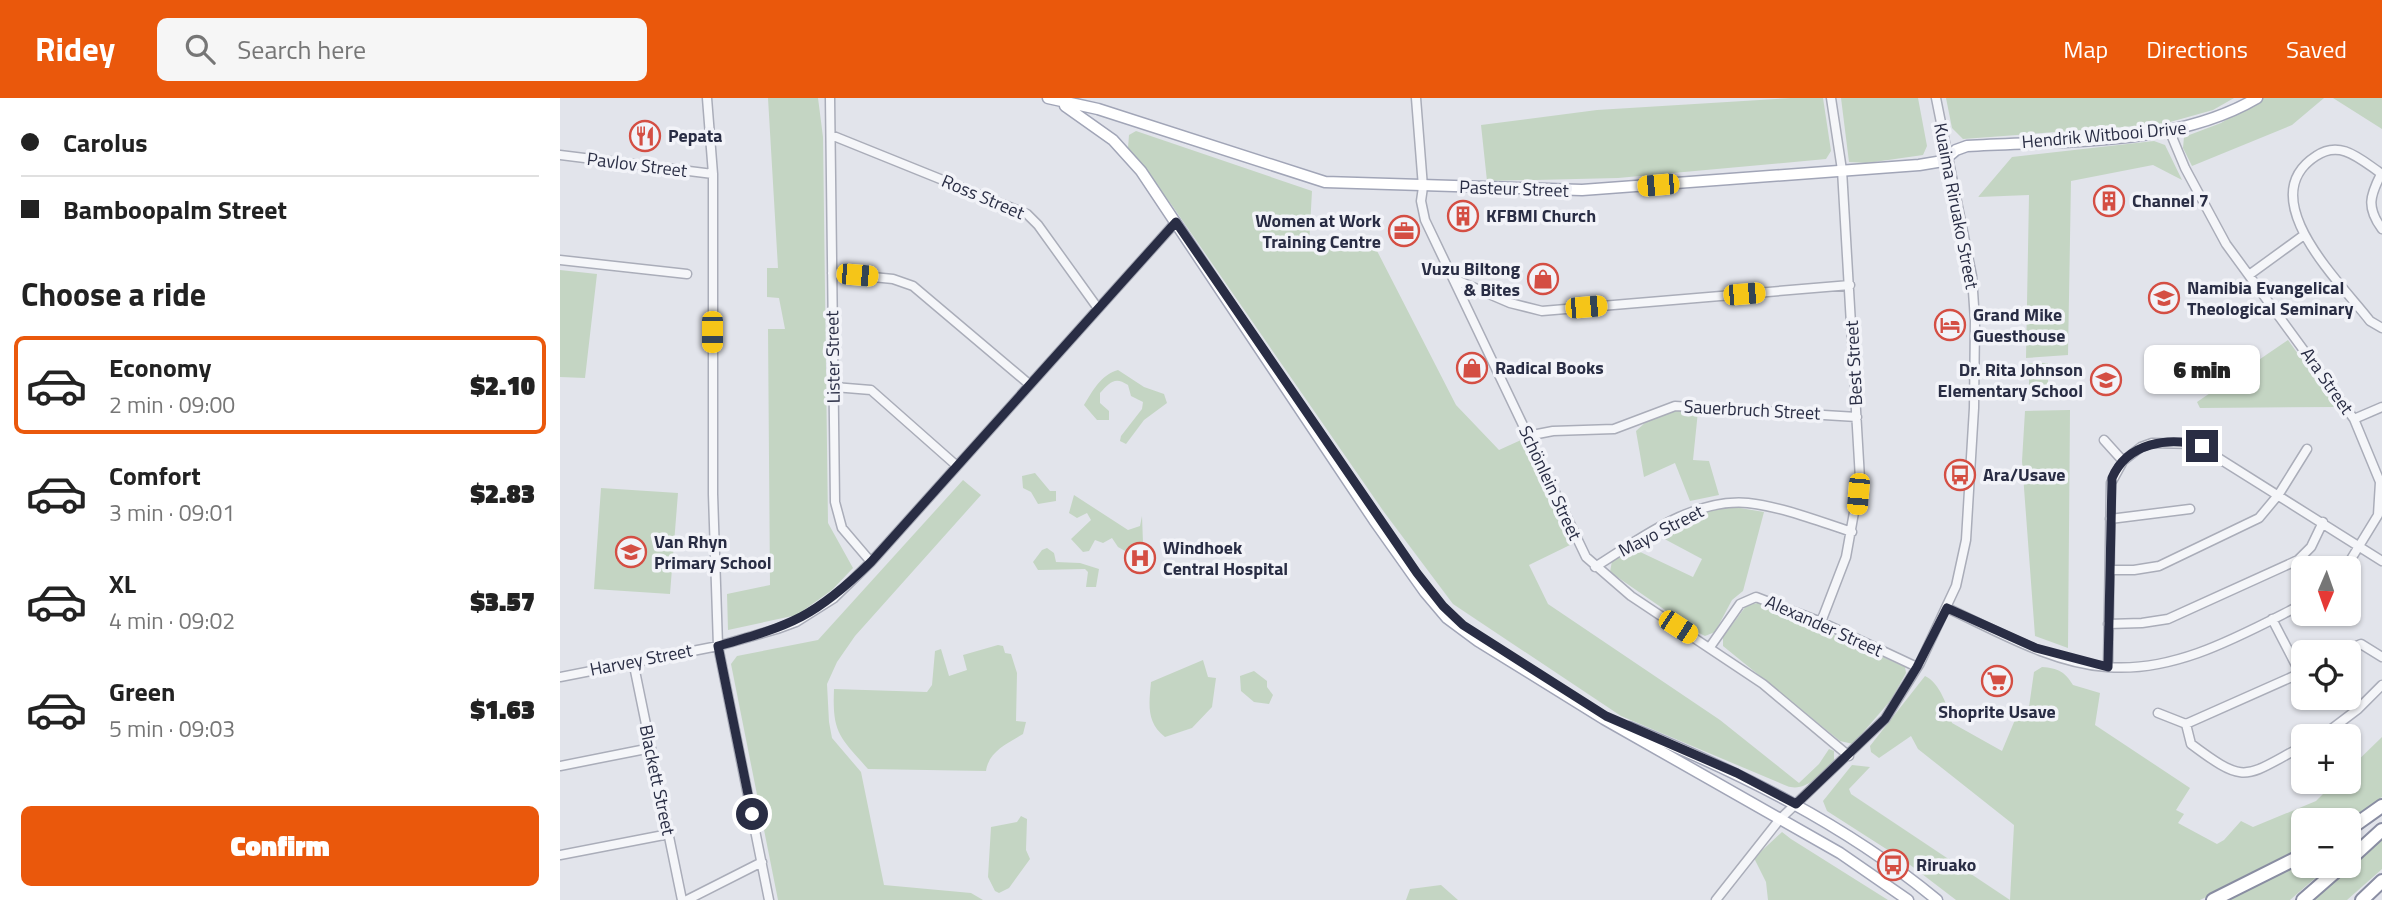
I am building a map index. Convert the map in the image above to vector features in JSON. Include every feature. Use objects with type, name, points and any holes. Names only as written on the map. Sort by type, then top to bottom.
[{"type":"highway","points":[[2361,821],[2382,806]]},
{"type":"highway","points":[[2361,849],[2382,830]]},
{"type":"highway","points":[[2213,900],[2291,861]]},
{"type":"highway","points":[[2303,900],[2328,878]]},
{"type":"highway","points":[[2362,900],[2382,881]]},
{"type":"main road","name":"Hendrik Witbooi Drive","points":[[1948,158],[1967,146],[2170,132],[2209,122],[2257,98]]},
{"type":"main road","name":"Pasteur Street","points":[[1053,100],[1108,112],[1315,180],[1423,187],[1582,190],[1919,165],[1948,158]]},
{"type":"main road","points":[[1053,100],[1098,128],[1133,160],[1430,591],[1463,625],[1617,722],[1737,773],[1796,804],[1892,865],[1937,900]]},
{"type":"main road","points":[[1098,128],[1098,117],[1108,112]]},
{"type":"main road","points":[[1314,425],[1413,576],[1447,618],[1478,641],[1604,719],[1840,853],[1908,900]]},
{"type":"street","points":[[707,98],[713,174],[713,494],[718,646],[769,900]]},
{"type":"street","name":"Lister Street","points":[[830,98],[836,510],[846,535],[871,562]]},
{"type":"street","name":"Schönlein Street","points":[[1416,98],[1423,187],[1421,201],[1425,220],[1579,545],[1595,567],[1631,596],[1763,684],[1849,757]]},
{"type":"street","name":"Best Street","points":[[1821,622],[1838,582],[1853,531],[1860,480],[1842,170],[1831,98]]},
{"type":"street","name":"Kuaima Riruako Street","points":[[1716,900],[1780,819],[1849,757],[1885,719],[1917,667],[1956,586],[1966,540],[1974,408],[1975,321],[1972,276],[1936,98]]},
{"type":"street","name":"Ara Street","points":[[2170,132],[2212,221],[2354,419],[2380,482],[2381,494],[2378,515],[2353,556]]},
{"type":"street","name":"Ross Street","points":[[831,135],[1027,214],[1038,225],[1097,307]]},
{"type":"street","points":[[2382,229],[2371,214],[2370,205],[2370,195],[2381,174],[2344,149],[2329,149],[2310,160],[2298,174],[2293,196],[2296,220],[2370,321],[2382,328]]},
{"type":"street","name":"Pavlov Street","points":[[560,155],[713,174]]},
{"type":"street","name":"Harvey Street","points":[[560,677],[718,646],[777,629],[805,617],[834,598],[871,562],[1176,222]]},
{"type":"street","points":[[2249,275],[2304,234]]},
{"type":"street","points":[[560,260],[687,274]]},
{"type":"street","points":[[832,273],[893,279],[913,286],[1029,384]]},
{"type":"street","points":[[1454,279],[1510,303],[1542,311],[1850,285]]},
{"type":"street","points":[[834,387],[871,390],[957,466]]},
{"type":"street","name":"Sauerbruch Street","points":[[1527,436],[1544,432],[1614,429],[1675,406],[1857,416]]},
{"type":"street","points":[[2354,419],[2382,407]]},
{"type":"street","points":[[2104,440],[2123,461]]},
{"type":"street","points":[[2108,667],[2110,483],[2123,461],[2146,444],[2196,444],[2382,561]]},
{"type":"street","points":[[2110,570],[2160,566],[2259,518],[2279,494],[2307,449]]},
{"type":"street","name":"Mayo Street","points":[[1595,567],[1690,512],[1719,504],[1765,506],[1853,531]]},
{"type":"street","points":[[2110,519],[2190,509]]},
{"type":"street","points":[[2108,624],[2142,624],[2168,619],[2298,560],[2311,547],[2323,522]]},
{"type":"street","name":"Alexander Street","points":[[1710,648],[1740,604],[1756,597],[1821,622],[1917,667]]},
{"type":"street","points":[[1947,608],[2036,648],[2108,667],[2172,661],[2291,610]]},
{"type":"street","points":[[2272,620],[2291,654]]},
{"type":"street","points":[[2361,644],[2382,657]]},
{"type":"street","name":"Blackett Street","points":[[633,661],[685,900]]},
{"type":"street","points":[[2158,713],[2186,724],[2291,677]]},
{"type":"street","points":[[2338,724],[2382,685]]},
{"type":"street","points":[[2186,724],[2190,744],[2236,774],[2248,774],[2291,752]]},
{"type":"street","points":[[560,766],[651,748]]},
{"type":"street","points":[[560,855],[669,834]]},
{"type":"street","points":[[685,900],[762,862]]},
{"type":"green space","points":[[768,98],[818,98],[823,137],[828,523],[853,568],[832,590],[797,615],[728,630],[727,594],[770,585],[768,329],[785,329],[779,298],[767,297],[767,268],[778,268]]},
{"type":"green space","points":[[1823,98],[1831,151],[1826,159],[1618,178],[1487,181],[1481,125],[1597,110]]},
{"type":"green space","points":[[1841,98],[1918,98],[1927,146],[1923,155],[1867,163],[1849,162]]},
{"type":"green space","points":[[1946,98],[2234,98],[2213,110],[2163,124],[1963,139],[1952,128]]},
{"type":"green space","points":[[2263,98],[2324,98],[2292,125],[2192,166],[2183,148],[2184,137],[2221,123]]},
{"type":"green space","points":[[2333,98],[2382,98],[2382,129]]},
{"type":"green space","points":[[1136,131],[1312,191],[1309,245],[1374,245],[1456,405],[1499,450],[1521,440],[1570,545],[1529,565],[1548,604],[1720,720],[1799,783],[1819,764],[1829,749],[1834,751],[1834,763],[1807,784],[1800,787],[1787,786],[1621,716],[1453,604],[1384,512],[1171,204],[1128,148],[1129,135]]},
{"type":"green space","points":[[2154,141],[2165,145],[2182,180],[2153,165],[2071,181],[2068,355],[2026,358],[2029,195],[1978,197],[2012,157]]},
{"type":"green space","points":[[560,270],[597,274],[585,378],[560,377]]},
{"type":"green space","points":[[2288,340],[2336,407],[2200,408],[2197,402]]},
{"type":"green space","points":[[2029,363],[2048,363],[2048,396],[2029,396]]},
{"type":"green space","points":[[1118,370],[1144,387],[1164,394],[1167,403],[1144,420],[1126,444],[1120,441],[1121,436],[1142,409],[1143,402],[1131,396],[1128,385],[1116,381],[1100,393],[1100,403],[1109,411],[1109,420],[1097,420],[1084,405],[1102,379]]},
{"type":"green space","points":[[2070,410],[2068,648],[2035,636],[2022,461],[2025,411]]},
{"type":"green space","points":[[1672,411],[1698,411],[1693,460],[1709,461],[1719,495],[1690,501],[1675,463],[1644,477],[1636,431],[1648,420]]},
{"type":"green space","points":[[1035,473],[1050,491],[1056,491],[1056,501],[1038,504],[1031,492],[1023,488],[1022,476]]},
{"type":"green space","points":[[963,480],[981,495],[855,636],[837,662],[827,684],[832,738],[861,772],[884,885],[971,893],[983,900],[778,900],[731,664],[737,656],[818,640]]},
{"type":"green space","points":[[601,488],[678,493],[670,594],[594,589]]},
{"type":"green space","points":[[1074,495],[1128,530],[1140,526],[1142,516],[1143,543],[1127,552],[1118,547],[1112,538],[1103,543],[1095,540],[1089,551],[1083,552],[1071,539],[1091,520],[1087,513],[1077,518],[1069,513]]},
{"type":"green space","points":[[1734,507],[1764,512],[1743,591],[1732,600],[1715,632],[1705,636],[1697,632],[1610,572],[1612,561],[1636,550],[1693,577],[1702,559],[1657,535],[1702,511]]},
{"type":"green space","points":[[1047,548],[1054,553],[1056,562],[1080,563],[1099,569],[1096,587],[1086,587],[1088,572],[1085,569],[1038,570],[1033,562],[1042,550]]},
{"type":"green space","points":[[1761,602],[1905,667],[1906,673],[1891,700],[1853,744],[1840,741],[1723,646],[1723,637],[1746,606]]},
{"type":"green space","points":[[1003,646],[1005,653],[1011,654],[1017,673],[1016,721],[1026,722],[1023,734],[995,753],[986,771],[868,769],[844,741],[836,726],[834,689],[927,692],[932,685],[935,651],[941,649],[949,676],[967,670],[963,655]]},
{"type":"green space","points":[[1203,660],[1208,677],[1216,678],[1212,707],[1192,728],[1165,737],[1152,719],[1151,682]]},
{"type":"green space","points":[[2042,667],[2052,668],[2067,677],[2073,685],[2100,693],[2095,725],[2190,788],[2176,810],[2184,814],[2178,823],[2217,844],[2241,821],[2253,827],[2291,811],[2291,855],[2200,900],[2010,900],[2014,825],[1918,749],[1911,736],[1879,758],[1871,752],[1870,746],[1925,676],[1939,690],[1952,723],[2002,751],[2017,715],[2029,707],[2034,672]]},
{"type":"green space","points":[[1254,671],[1267,681],[1267,687],[1273,695],[1269,704],[1254,702],[1241,691],[1240,676]]},
{"type":"green space","points":[[2382,737],[2382,797],[2361,812],[2361,808],[2299,808],[2316,801],[2323,794],[2361,794],[2361,757]]},
{"type":"green space","points":[[1852,765],[1870,767],[1849,789],[1851,794],[2010,900],[1956,900],[1905,861],[1827,811],[1823,801]]},
{"type":"green space","points":[[1021,816],[1027,819],[1026,850],[1030,859],[1009,888],[999,893],[995,891],[988,877],[991,827],[1017,822]]},
{"type":"green space","points":[[1782,832],[1888,900],[1768,900],[1766,882],[1754,858]]},
{"type":"green space","points":[[2382,839],[2382,869],[2347,900],[2313,900],[2338,878],[2361,878],[2361,858]]},
{"type":"green space","points":[[2291,868],[2291,878],[2315,878],[2290,900],[2226,900]]},
{"type":"green space","points":[[1441,885],[1458,900],[1406,900],[1410,889]]},
{"type":"place","name":"Pepata","points":[[645,136]]},
{"type":"place","name":"Channel 7","points":[[2109,201]]},
{"type":"place","name":"KFBMI Church","points":[[1463,216]]},
{"type":"place","name":"Women at Work Training Centre","points":[[1404,231]]},
{"type":"place","name":"Vuzu Biltong & Bites","points":[[1543,279]]},
{"type":"place","name":"Namibia Evangelical Theological Seminary","points":[[2164,298]]},
{"type":"place","name":"Grand Mike Guesthouse","points":[[1950,325]]},
{"type":"place","name":"Radical Books","points":[[1472,368]]},
{"type":"place","name":"Dr. Rita Johnson Elementary School","points":[[2106,380]]},
{"type":"place","name":"Ara/Usave","points":[[1960,475]]},
{"type":"place","name":"Van Rhyn Primary School","points":[[631,552]]},
{"type":"place","name":"Windhoek Central Hospital","points":[[1140,558]]},
{"type":"place","name":"Shoprite Usave","points":[[1997,681]]},
{"type":"place","name":"Riruako","points":[[1893,865]]},
{"type":"route","points":[[752,814],[718,646],[796,622],[834,598],[871,562],[1176,222],[1417,573],[1452,616],[1480,637],[1606,716],[1737,773],[1796,804],[1849,757],[1885,719],[1917,667],[1947,608],[2036,648],[2067,659],[2108,667],[2110,491],[2114,473],[2123,461],[2146,444],[2202,446]]}]
